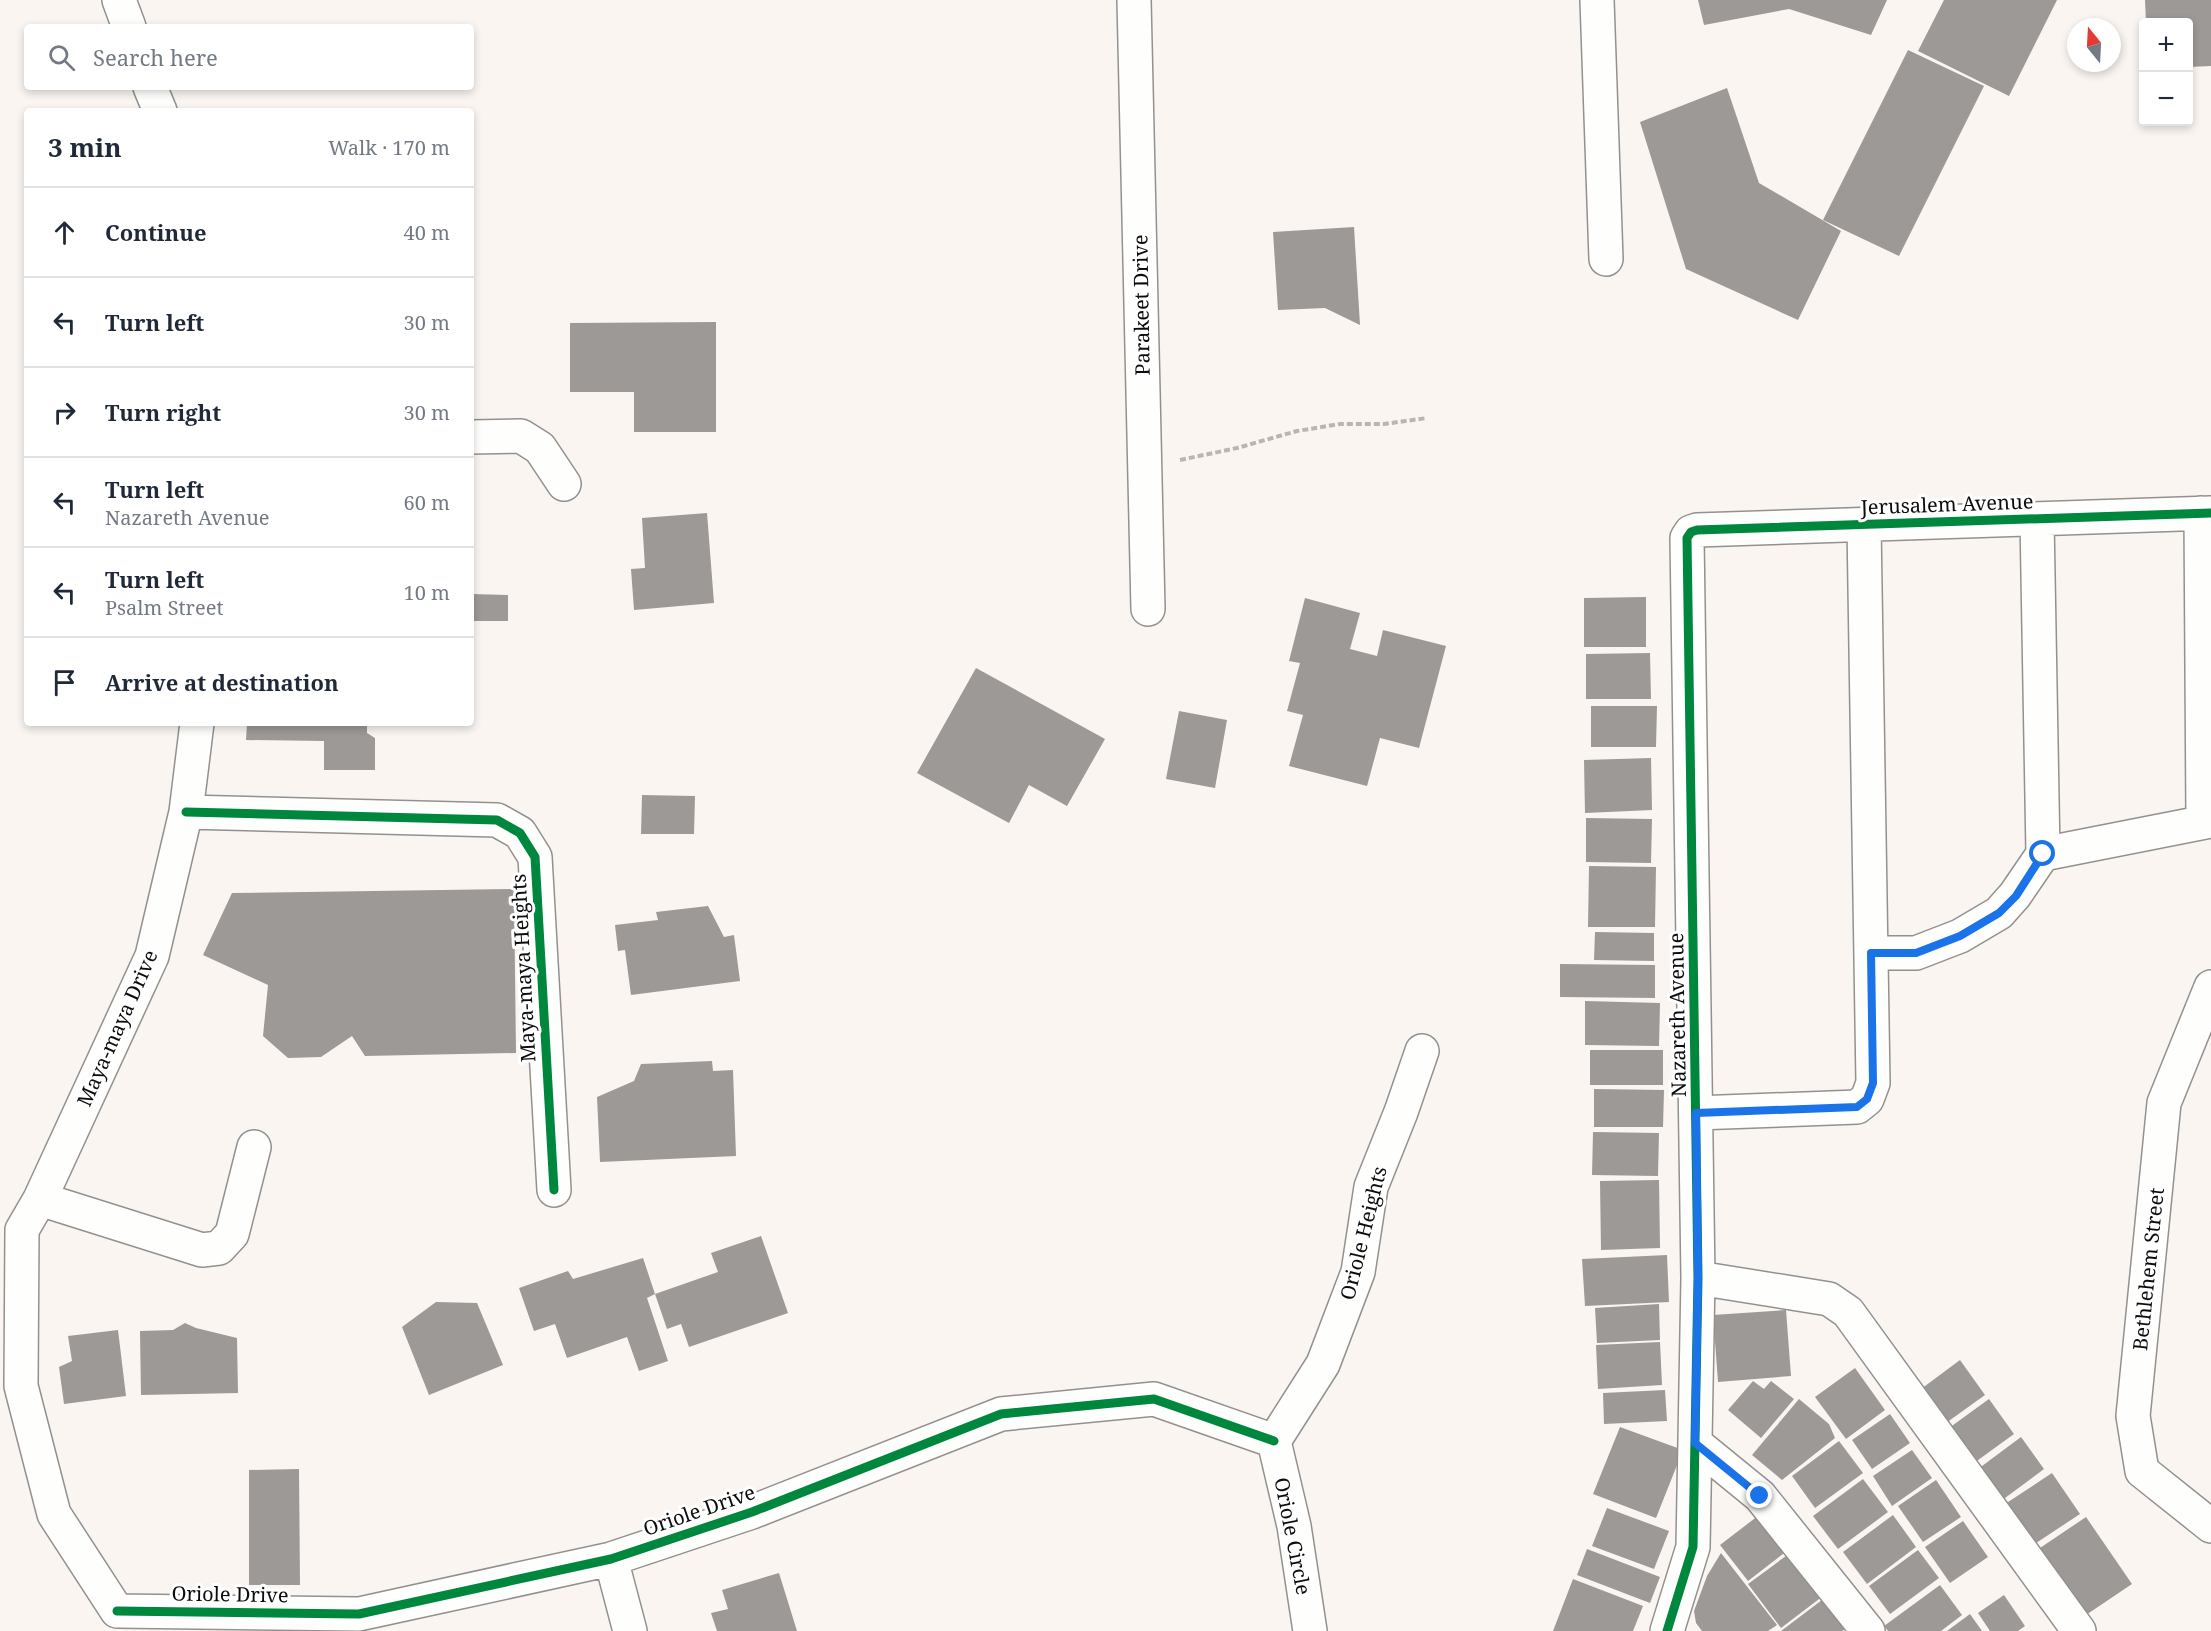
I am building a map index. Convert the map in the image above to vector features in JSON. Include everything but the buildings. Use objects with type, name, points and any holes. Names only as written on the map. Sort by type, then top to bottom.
[{"type":"street","points":[[119,0],[128,24]]},
{"type":"street","name":"Parakeet Drive","points":[[1134,0],[1148,609]]},
{"type":"street","points":[[1597,0],[1606,259]]},
{"type":"street","points":[[151,90],[159,108]]},
{"type":"street","points":[[474,437],[521,436],[540,448],[564,484]]},
{"type":"street","points":[[2043,854],[2207,821],[2206,513]]},
{"type":"street","name":"Jerusalem Avenue","points":[[1687,538],[1691,532],[1697,530],[2206,513]]},
{"type":"street","points":[[1871,953],[1916,953],[1960,936],[1999,913],[2016,896],[2043,854],[2037,519]]},
{"type":"street","points":[[1696,1113],[1857,1107],[1867,1099],[1873,1083],[1864,525]]},
{"type":"street","name":"Nazareth Avenue","points":[[1667,1631],[1693,1548],[1695,1443],[1698,1278],[1687,538]]},
{"type":"street","name":"Maya-maya Drive","points":[[11,1227],[40,1199],[152,956],[186,812],[197,726]]},
{"type":"street","name":"Maya-maya Heights","points":[[186,812],[497,820],[520,833],[535,857],[554,1190]]},
{"type":"street","name":"Bethlehem Street","points":[[2211,987],[2164,1103],[2133,1416],[2142,1471],[2211,1526]]},
{"type":"street","name":"Oriole Heights","points":[[1274,1441],[1323,1364],[1358,1272],[1371,1186],[1401,1112],[1422,1051]]},
{"type":"street","points":[[40,1199],[202,1250],[219,1248],[232,1234],[254,1147]]},
{"type":"street","points":[[11,1227],[21,1386],[54,1514],[117,1621]]},
{"type":"street","points":[[1698,1278],[1829,1299],[1848,1312],[2079,1631]]},
{"type":"street","name":"Oriole Drive","points":[[117,1621],[359,1614],[611,1559],[752,1512],[1001,1414],[1154,1399],[1274,1441]]},
{"type":"street","name":"Oriole Circle","points":[[1274,1441],[1294,1526],[1310,1631]]},
{"type":"street","points":[[1695,1443],[1760,1496],[1868,1631]]},
{"type":"street","points":[[611,1559],[630,1631]]},
{"type":"path","points":[[1145,467],[1237,448],[1297,431],[1340,424],[1384,424],[1426,418]]},
{"type":"cycle path","points":[[1667,1631],[1693,1547],[1698,1278],[1687,538],[1691,532],[1697,530],[2211,513]]},
{"type":"cycle path","points":[[186,812],[497,820],[520,833],[535,857],[554,1190]]},
{"type":"cycle path","points":[[117,1611],[359,1614],[611,1559],[752,1512],[1001,1414],[1154,1399],[1274,1441]]},
{"type":"route","points":[[1760,1496],[1695,1443],[1698,1278],[1696,1113],[1857,1107],[1867,1099],[1873,1083],[1871,953],[1916,953],[1960,936],[1999,913],[2016,896],[2043,854]]}]
